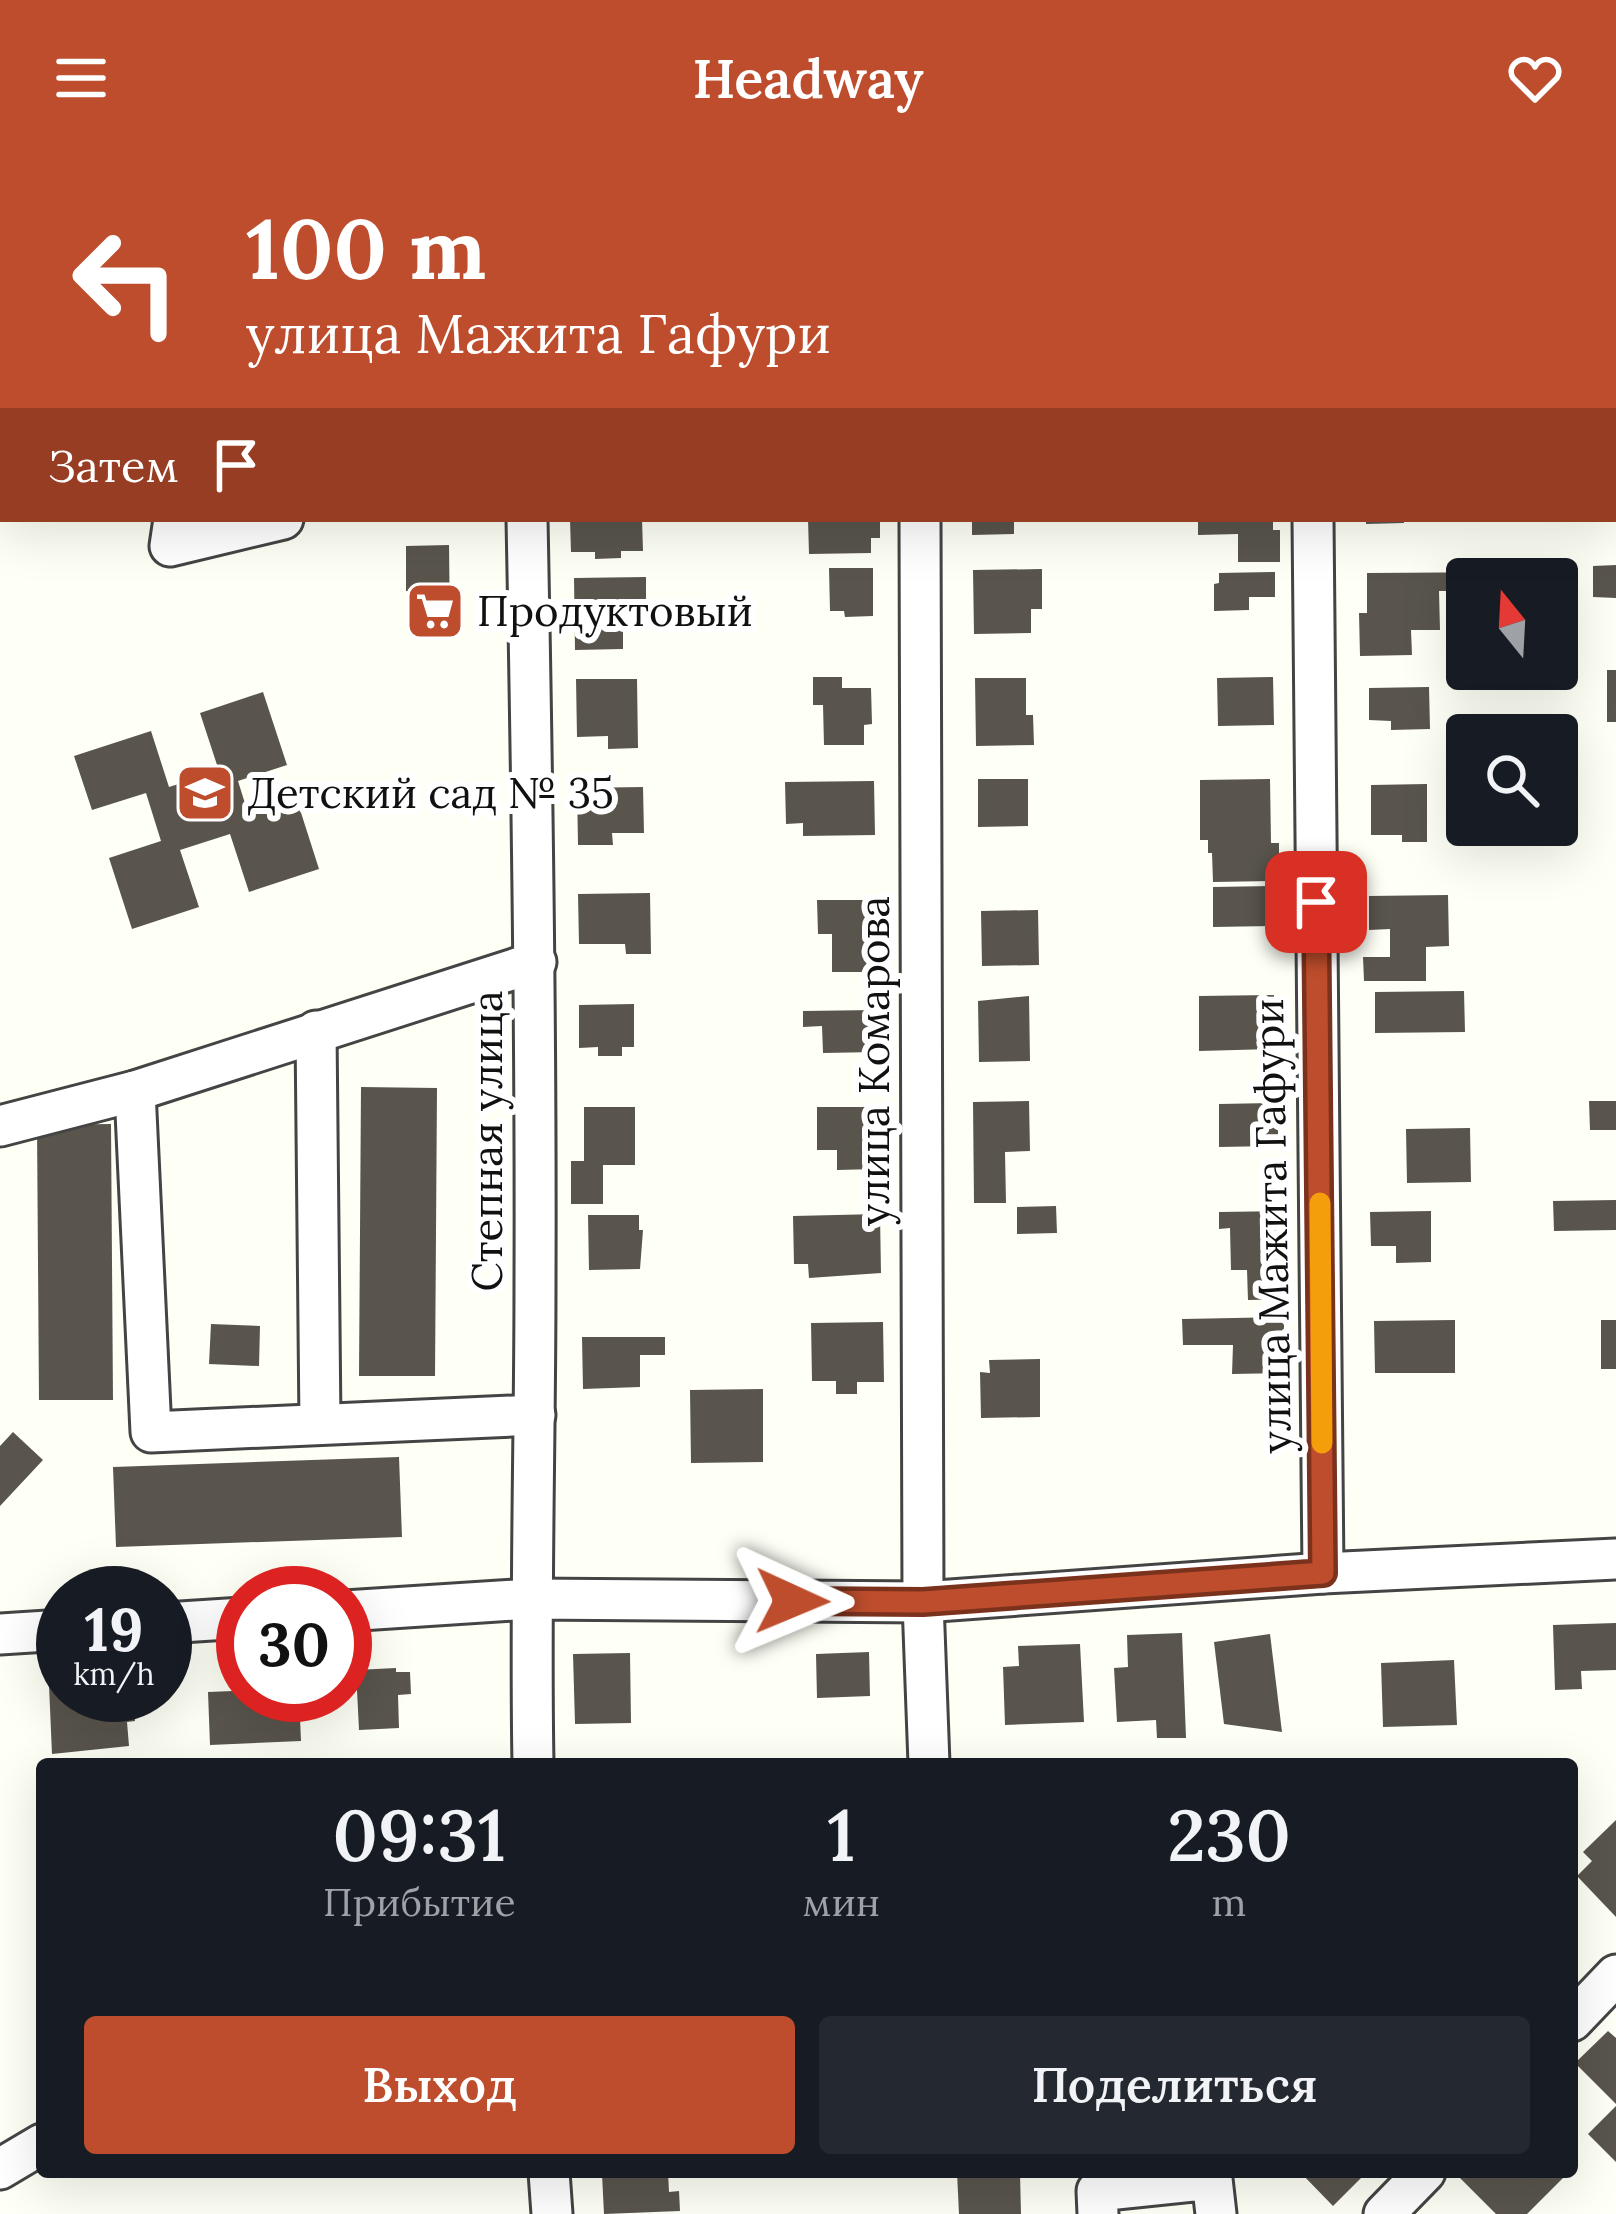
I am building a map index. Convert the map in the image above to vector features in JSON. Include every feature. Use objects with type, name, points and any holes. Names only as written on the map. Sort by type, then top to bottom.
[{"type":"street","points":[[174,522],[170,546],[270,522]]},
{"type":"street","name":"Степная улица","points":[[526,522],[536,962],[533,1758]]},
{"type":"street","name":"улица Комарова","points":[[920,522],[923,1602],[929,1758]]},
{"type":"street","name":"улица Мажита Гафури","points":[[1312,522],[1323,1573]]},
{"type":"street","points":[[0,1126],[135,1091],[536,962]]},
{"type":"street","points":[[316,1031],[320,1424]]},
{"type":"street","points":[[135,1091],[151,1432],[535,1414]]},
{"type":"street","points":[[372,1609],[530,1599],[923,1602],[1616,1558]]},
{"type":"street","points":[[0,1634],[36,1632]]},
{"type":"street","points":[[1578,2014],[1616,1975]]},
{"type":"street","points":[[0,2169],[36,2148]]},
{"type":"street","points":[[549,2178],[552,2214]]},
{"type":"street","points":[[1384,2214],[1419,2178]]},
{"type":"street","points":[[1098,2214],[1097,2191],[1212,2179],[1216,2214]]},
{"type":"building","points":[[570,522],[642,522],[643,551],[621,551],[621,558],[595,559],[595,552],[571,552]]},
{"type":"building","points":[[808,522],[880,522],[880,538],[871,538],[871,553],[809,554]]},
{"type":"building","points":[[972,522],[1014,522],[1014,534],[972,535]]},
{"type":"building","points":[[1198,522],[1273,522],[1273,530],[1280,530],[1280,562],[1238,562],[1238,534],[1198,535]]},
{"type":"building","points":[[449,545],[450,630],[419,630],[418,591],[406,591],[406,546]]},
{"type":"building","points":[[1616,565],[1616,598],[1593,597],[1593,566]]},
{"type":"building","points":[[829,568],[873,568],[873,616],[845,617],[844,611],[830,611]]},
{"type":"building","points":[[1042,569],[1042,609],[1031,609],[1031,633],[974,634],[973,570]]},
{"type":"building","points":[[1275,572],[1275,597],[1249,597],[1249,610],[1214,611],[1219,573]]},
{"type":"building","points":[[1446,572],[1446,591],[1439,591],[1440,630],[1411,630],[1412,655],[1360,656],[1359,613],[1367,613],[1367,573]]},
{"type":"building","points":[[646,577],[646,600],[623,601],[623,649],[575,650],[574,578]]},
{"type":"building","points":[[1607,670],[1616,670],[1616,722],[1607,722]]},
{"type":"building","points":[[813,677],[842,677],[842,688],[871,688],[872,724],[864,725],[864,745],[824,745],[823,705],[813,705]]},
{"type":"building","points":[[1273,677],[1274,725],[1218,726],[1217,678]]},
{"type":"building","points":[[975,678],[1026,678],[1026,715],[1033,715],[1034,745],[976,746]]},
{"type":"building","points":[[576,679],[637,679],[638,748],[608,749],[608,736],[577,737]]},
{"type":"building","points":[[1429,687],[1430,729],[1391,730],[1391,721],[1369,720],[1369,688]]},
{"type":"building","points":[[263,692],[287,765],[238,781],[248,813],[296,797],[319,869],[249,892],[230,834],[180,850],[199,907],[132,929],[109,858],[161,841],[146,793],[92,810],[74,756],[151,731],[169,787],[219,771],[200,713]]},
{"type":"building","points":[[978,779],[1028,779],[1028,826],[978,827]]},
{"type":"building","points":[[1270,779],[1271,843],[1279,843],[1279,881],[1213,882],[1208,840],[1200,840],[1200,780]]},
{"type":"building","points":[[874,781],[875,835],[803,836],[803,823],[786,824],[785,782]]},
{"type":"building","points":[[1427,784],[1427,842],[1402,842],[1402,835],[1371,835],[1371,785]]},
{"type":"building","points":[[643,787],[644,833],[612,833],[613,845],[578,845],[577,788]]},
{"type":"building","points":[[1274,886],[1275,926],[1213,927],[1213,887]]},
{"type":"building","points":[[650,893],[651,954],[626,954],[625,944],[579,944],[578,894]]},
{"type":"building","points":[[1448,895],[1449,946],[1426,947],[1426,981],[1364,981],[1363,957],[1390,957],[1390,929],[1369,930],[1369,896]]},
{"type":"building","points":[[817,900],[875,900],[876,972],[832,972],[832,934],[818,934]]},
{"type":"building","points":[[1038,910],[1039,965],[982,966],[981,911]]},
{"type":"building","points":[[1464,991],[1465,1032],[1375,1033],[1375,992]]},
{"type":"building","points":[[1274,995],[1275,1049],[1199,1051],[1199,996]]},
{"type":"building","points":[[1029,996],[1030,1061],[979,1062],[978,1001]]},
{"type":"building","points":[[634,1004],[634,1047],[622,1047],[622,1056],[598,1056],[598,1047],[579,1048],[579,1005]]},
{"type":"building","points":[[875,1010],[876,1052],[823,1053],[822,1026],[803,1027],[803,1011]]},
{"type":"building","points":[[361,1087],[437,1088],[435,1376],[359,1376]]},
{"type":"building","points":[[1029,1101],[1030,1151],[1005,1152],[1006,1203],[974,1203],[973,1102]]},
{"type":"building","points":[[1589,1101],[1616,1101],[1616,1130],[1590,1130]]},
{"type":"building","points":[[1278,1103],[1278,1146],[1219,1147],[1219,1104]]},
{"type":"building","points":[[584,1107],[635,1107],[635,1165],[603,1165],[603,1204],[571,1204],[571,1161],[584,1161]]},
{"type":"building","points":[[817,1107],[875,1107],[876,1169],[837,1170],[837,1150],[817,1150]]},
{"type":"building","points":[[111,1124],[113,1400],[39,1400],[37,1125]]},
{"type":"building","points":[[1470,1128],[1471,1182],[1407,1183],[1406,1129]]},
{"type":"building","points":[[1616,1200],[1616,1230],[1554,1231],[1553,1201]]},
{"type":"building","points":[[1056,1206],[1057,1233],[1017,1234],[1017,1207]]},
{"type":"building","points":[[1280,1211],[1281,1266],[1290,1266],[1290,1299],[1248,1300],[1247,1270],[1231,1270],[1230,1228],[1219,1229],[1219,1212]]},
{"type":"building","points":[[1431,1211],[1431,1262],[1396,1263],[1396,1246],[1371,1246],[1370,1212]]},
{"type":"building","points":[[880,1214],[881,1273],[809,1278],[808,1264],[794,1264],[793,1216]]},
{"type":"building","points":[[588,1215],[639,1215],[639,1230],[643,1230],[640,1269],[589,1270]]},
{"type":"building","points":[[1284,1317],[1284,1373],[1232,1374],[1233,1345],[1183,1345],[1182,1319]]},
{"type":"building","points":[[1455,1320],[1455,1373],[1375,1373],[1374,1321]]},
{"type":"building","points":[[1601,1320],[1616,1320],[1616,1369],[1601,1369]]},
{"type":"building","points":[[883,1322],[884,1382],[857,1382],[857,1394],[836,1394],[836,1381],[812,1381],[811,1323]]},
{"type":"building","points":[[211,1324],[260,1326],[259,1366],[209,1364]]},
{"type":"building","points":[[582,1337],[665,1337],[665,1355],[640,1355],[640,1387],[583,1389]]},
{"type":"building","points":[[1040,1359],[1040,1417],[981,1418],[980,1372],[990,1373],[989,1360]]},
{"type":"building","points":[[763,1389],[763,1462],[691,1463],[690,1390]]},
{"type":"building","points":[[13,1432],[43,1460],[0,1506],[0,1446]]},
{"type":"building","points":[[399,1457],[402,1537],[116,1547],[113,1467]]},
{"type":"building","points":[[1616,1623],[1616,1670],[1581,1671],[1582,1689],[1555,1690],[1553,1625]]},
{"type":"building","points":[[1182,1633],[1186,1738],[1157,1738],[1156,1720],[1117,1722],[1114,1668],[1128,1667],[1127,1635]]},
{"type":"building","points":[[1270,1634],[1282,1732],[1224,1724],[1214,1642]]},
{"type":"building","points":[[1080,1644],[1084,1722],[1005,1725],[1003,1667],[1019,1666],[1018,1646]]},
{"type":"building","points":[[869,1652],[870,1696],[817,1698],[816,1654]]},
{"type":"building","points":[[630,1653],[631,1723],[575,1724],[573,1654]]},
{"type":"building","points":[[1454,1660],[1457,1725],[1383,1727],[1381,1663]]},
{"type":"building","points":[[372,1669],[410,1672],[411,1694],[398,1695],[399,1728],[359,1730],[359,1722],[372,1722]]},
{"type":"building","points":[[208,1692],[216,1692],[216,1722],[300,1722],[301,1741],[210,1745]]},
{"type":"building","points":[[51,1722],[127,1722],[129,1746],[52,1754]]},
{"type":"building","points":[[1616,1820],[1616,1917],[1578,1877],[1592,1861],[1583,1852]]},
{"type":"building","points":[[1608,2031],[1616,2038],[1616,2104],[1578,2066],[1578,2060]]},
{"type":"building","points":[[1616,2106],[1616,2162],[1588,2134]]},
{"type":"building","points":[[602,2178],[668,2178],[669,2192],[679,2191],[680,2211],[604,2214]]},
{"type":"building","points":[[957,2178],[1020,2178],[1021,2214],[959,2214]]},
{"type":"building","points":[[1306,2178],[1361,2178],[1333,2206]]},
{"type":"building","points":[[1460,2178],[1563,2178],[1527,2214],[1496,2214]]},
{"type":"slow traffic","points":[[1320,1203],[1322,1443]]},
{"type":"place","name":"Продуктовый","points":[[435,611]]},
{"type":"place","name":"Детский сад № 35","points":[[205,793]]},
{"type":"route","points":[[792,1601],[923,1602],[1323,1573],[1316,902]]}]
